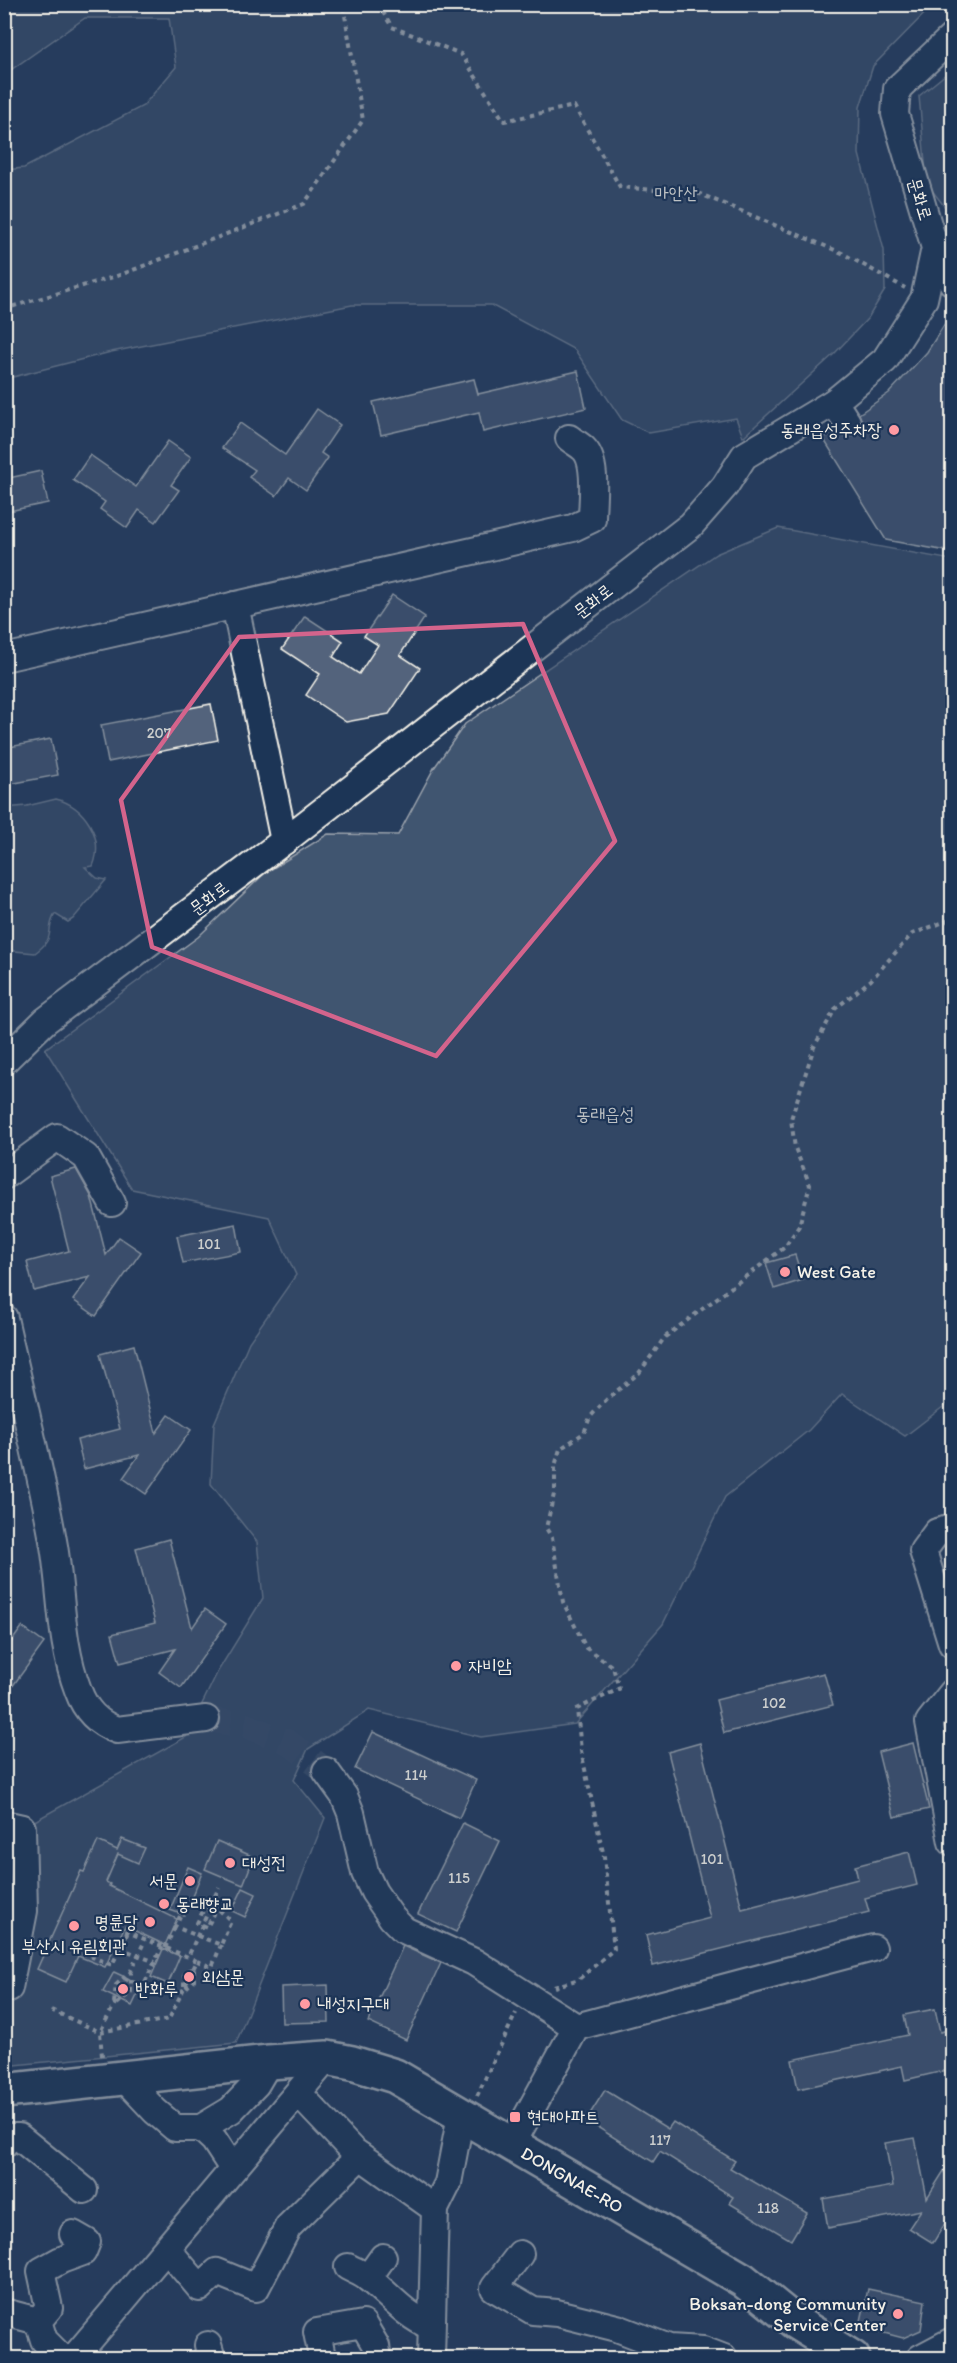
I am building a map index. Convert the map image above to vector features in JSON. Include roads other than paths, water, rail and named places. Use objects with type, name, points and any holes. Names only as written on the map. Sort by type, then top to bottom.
[{"type":"main road","name":"DONGNAE-RO","points":[[4,2091],[268,2062],[327,2058],[352,2062],[395,2076],[743,2280],[834,2353]]},
{"type":"street","name":"문화로","points":[[4,1061],[45,1021],[284,842],[691,525],[725,486],[744,456],[841,412],[885,360],[924,299],[935,248],[895,114],[897,89],[952,37]]},
{"type":"street","points":[[935,248],[952,282]]},
{"type":"street","points":[[4,658],[573,528],[592,519],[594,494],[591,462],[586,451],[569,438]]},
{"type":"street","points":[[235,605],[284,842]]},
{"type":"street","points":[[4,1176],[57,1137],[86,1156],[112,1203]]},
{"type":"street","points":[[4,1318],[9,1357],[54,1547],[64,1641],[78,1690],[88,1712],[106,1726],[117,1730],[206,1719]]},
{"type":"street","points":[[952,1528],[937,1532],[923,1551],[952,1644]]},
{"type":"street","points":[[952,1693],[929,1722],[952,1842]]},
{"type":"street","points":[[326,1771],[344,1796],[351,1814],[365,1873],[374,1892],[392,1918],[404,1930],[474,1962],[576,2027]]},
{"type":"street","points":[[4,1824],[22,1828],[24,1911],[9,1988]]},
{"type":"street","points":[[512,2144],[576,2027],[873,1948]]},
{"type":"street","points":[[74,2358],[327,2058]]},
{"type":"street","points":[[124,2078],[155,2111],[176,2128],[201,2128],[231,2110],[256,2084],[268,2062]]},
{"type":"street","points":[[298,2093],[360,2156],[435,2209]]},
{"type":"street","points":[[430,2358],[435,2209],[448,2183],[461,2115]]},
{"type":"street","points":[[201,2128],[214,2140],[233,2169]]},
{"type":"street","points":[[4,2144],[7,2137],[19,2137],[84,2190]]},
{"type":"street","points":[[167,2249],[200,2288],[217,2272],[256,2288],[288,2227],[360,2156]]},
{"type":"street","points":[[38,2321],[49,2308],[41,2271],[83,2252],[87,2242],[73,2234]]},
{"type":"street","points":[[520,2254],[494,2288],[533,2311],[557,2313],[617,2328],[669,2348],[703,2350],[724,2358]]},
{"type":"street","points":[[378,2358],[375,2346],[363,2324],[365,2278],[383,2257]]},
{"type":"street","points":[[365,2278],[395,2305],[419,2322],[430,2326]]},
{"type":"street","points":[[4,2312],[38,2321]]},
{"type":"street","points":[[38,2321],[44,2340],[62,2358]]},
{"type":"street","points":[[321,2352],[318,2332],[363,2324]]},
{"type":"street","points":[[920,2358],[952,2341]]},
{"type":"tunnel","points":[[206,1719],[247,1726],[288,1742],[326,1771]]},
{"type":"place","name":"동래읍성주차장","points":[[894,430]]},
{"type":"place","name":"West Gate","points":[[785,1272]]},
{"type":"place","name":"자비암","points":[[456,1666]]},
{"type":"place","name":"대성전","points":[[230,1863]]},
{"type":"place","name":"서문","points":[[190,1881]]},
{"type":"place","name":"동래향교","points":[[164,1904]]},
{"type":"place","name":"명륜당","points":[[150,1922]]},
{"type":"place","name":"부산시 유림회관","points":[[74,1926]]},
{"type":"place","name":"외삼문","points":[[189,1977]]},
{"type":"place","name":"반화루","points":[[123,1989]]},
{"type":"place","name":"내성지구대","points":[[305,2004]]},
{"type":"place","name":"현대아파트","points":[[515,2117]]},
{"type":"place","name":"Boksan-dong Community Service Center","points":[[898,2314]]},
{"type":"park label","name":"마안산","points":[[676,193]]},
{"type":"park label","name":"동래읍성","points":[[605,1114]]}]
